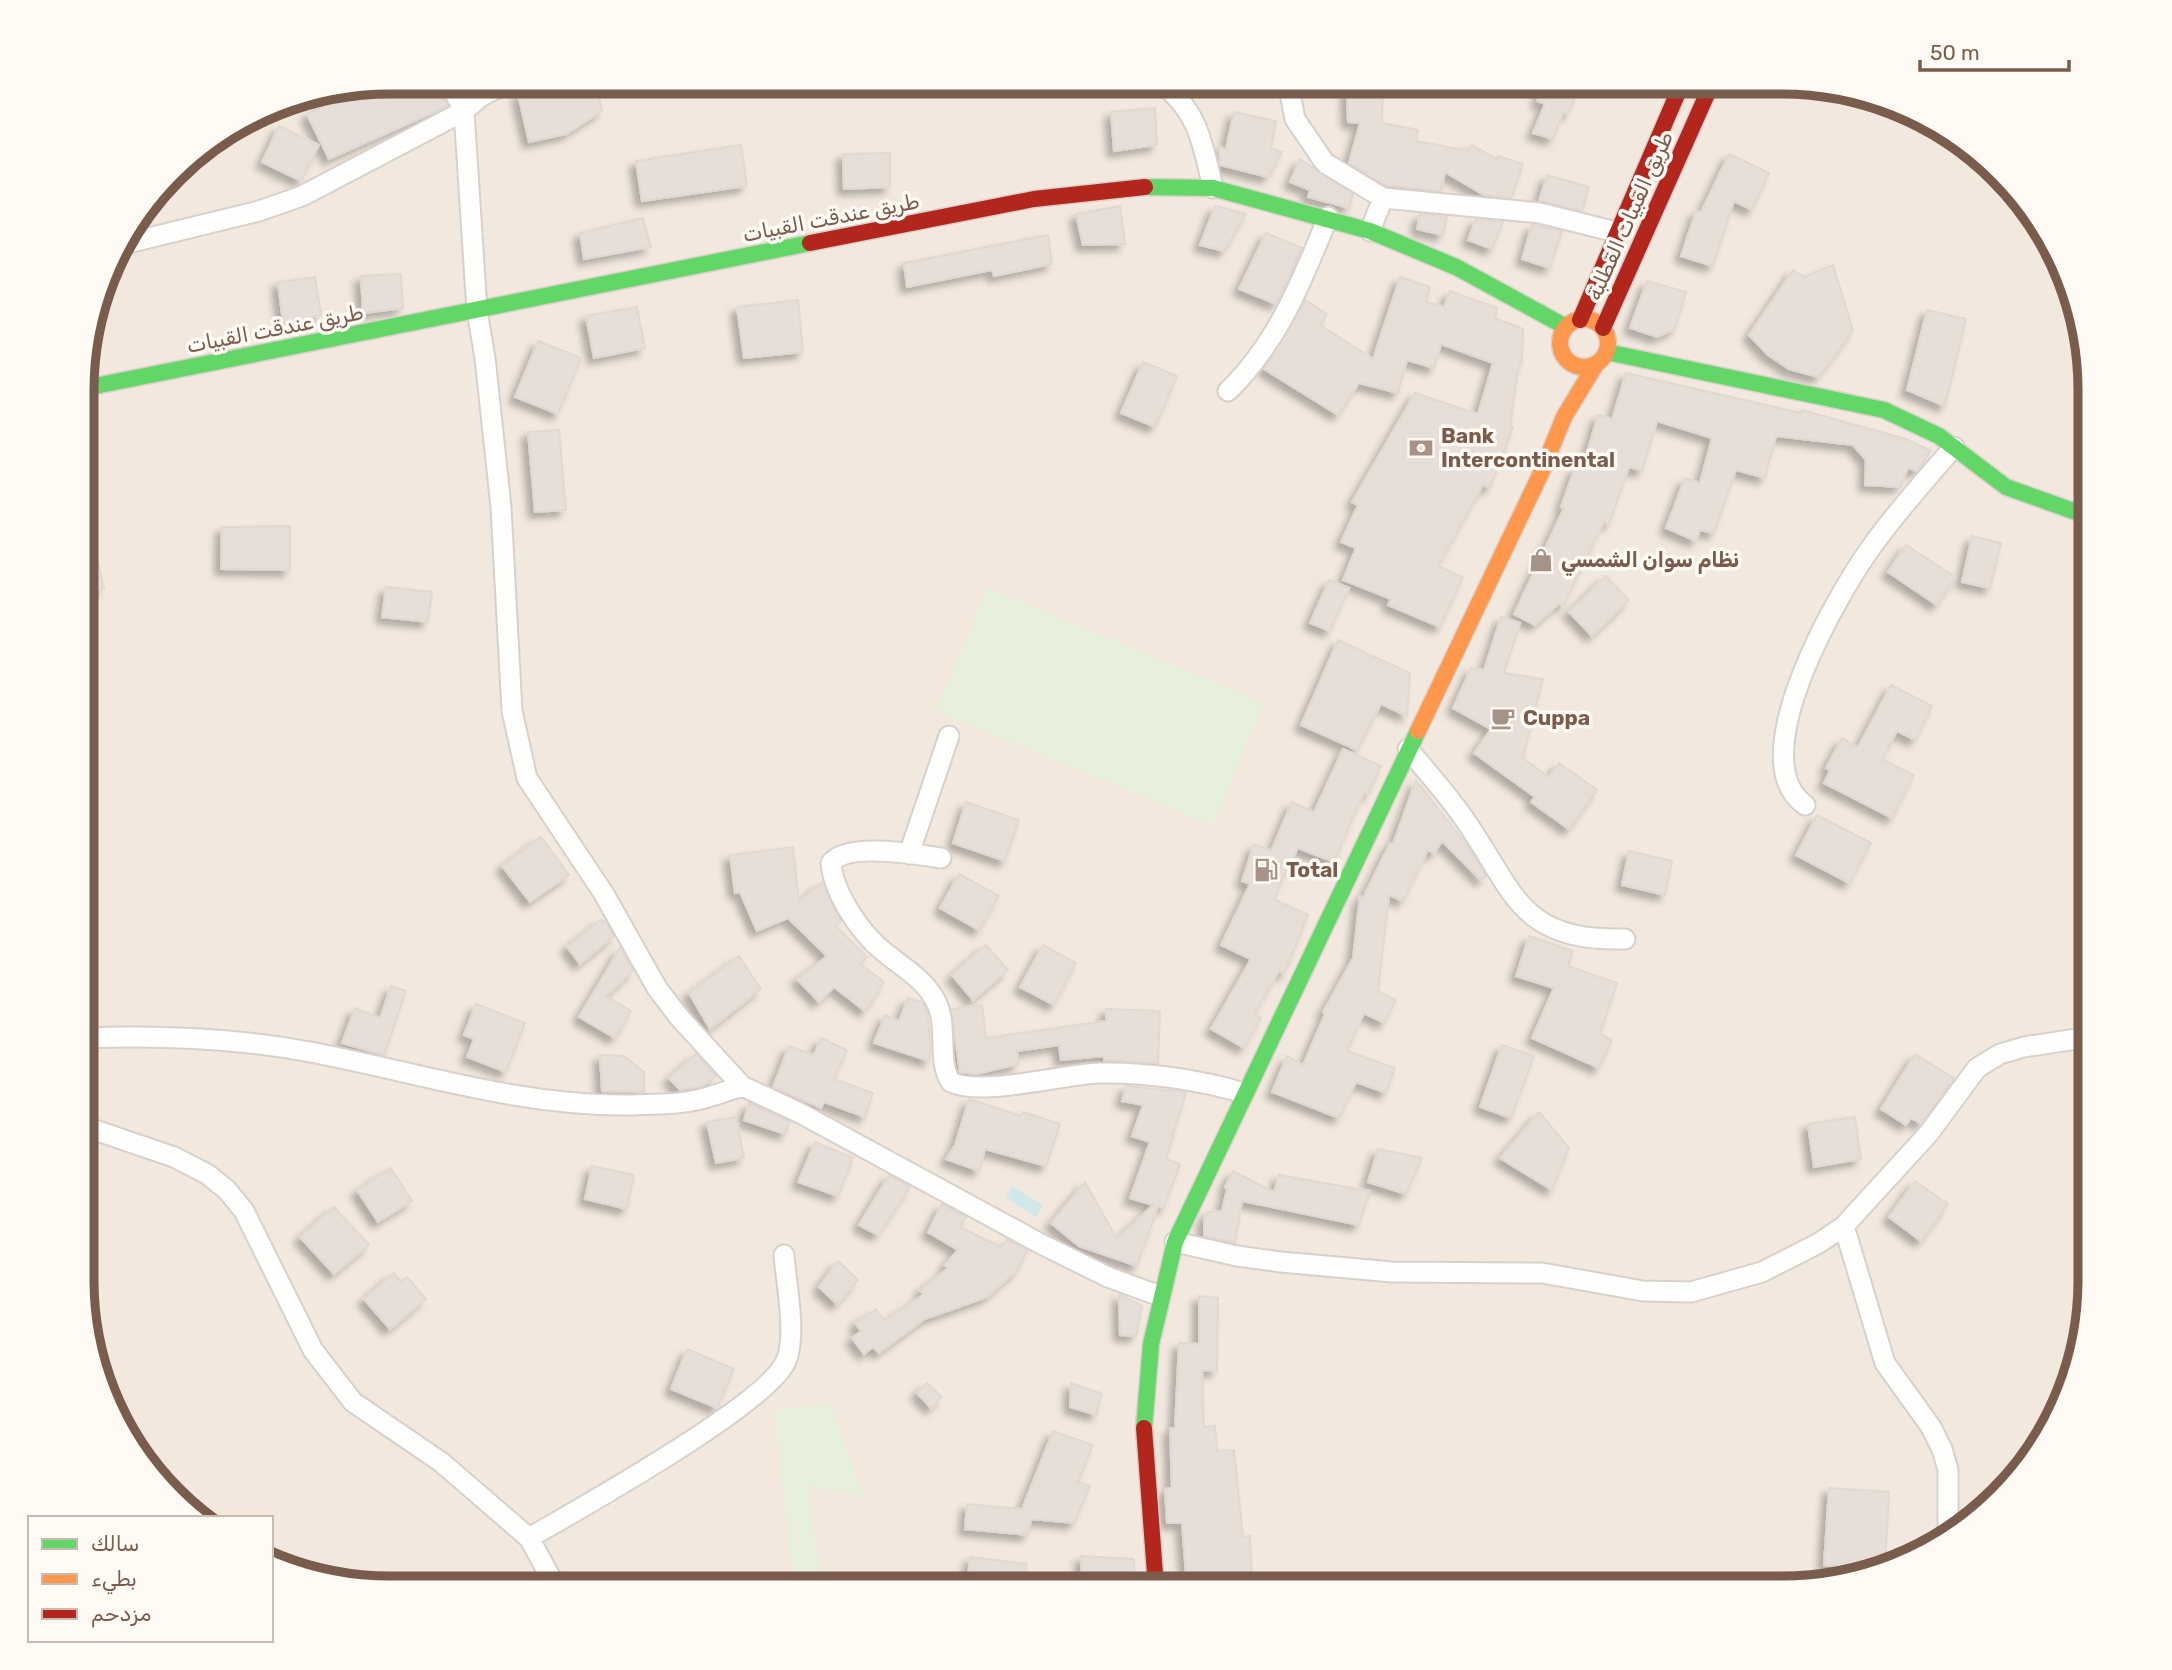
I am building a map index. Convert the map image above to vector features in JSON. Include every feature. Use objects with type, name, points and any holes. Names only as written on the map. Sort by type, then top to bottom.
[{"type":"main road","points":[[1564,417],[1566,359],[1560,343],[1573,323],[1616,232],[1677,94]]},
{"type":"main road","name":"طريق القبيات القطلبة","points":[[1603,328],[1707,94]]},
{"type":"main road","name":"طريق عندقت القبيات","points":[[94,386],[1034,199],[1160,185],[1213,188],[1370,231],[1456,267],[1573,323]]},
{"type":"main road","points":[[1155,1576],[1146,1503],[1144,1405],[1160,1296],[1175,1242],[1542,471],[1564,417],[1602,358],[1608,344],[1603,328],[1596,322],[1573,323]]},
{"type":"main road","points":[[1566,359],[1580,367],[1602,358],[1884,410],[1925,428],[2012,489],[2078,513]]},
{"type":"street","points":[[455,94],[464,111],[477,311],[487,378],[500,508],[512,711],[527,778],[604,894],[657,988],[679,1017],[742,1086],[812,1119],[1041,1244],[1108,1277],[1160,1296]]},
{"type":"street","points":[[135,242],[259,211],[302,196],[464,111],[486,94]]},
{"type":"street","points":[[1176,94],[1195,122],[1213,188]]},
{"type":"street","points":[[1290,94],[1295,119],[1325,163],[1383,198],[1540,213],[1616,232]]},
{"type":"street","points":[[1370,231],[1383,198]]},
{"type":"street","points":[[1228,391],[1253,365],[1273,336],[1311,263],[1328,218]]},
{"type":"street","points":[[1805,805],[1790,790],[1783,766],[1784,733],[1790,708],[1824,627],[1874,544],[1954,447]]},
{"type":"street","points":[[909,854],[950,736]]},
{"type":"street","points":[[1408,749],[1465,820],[1508,891],[1524,910],[1540,923],[1580,937],[1625,939]]},
{"type":"street","points":[[941,858],[909,854],[844,853],[831,863],[832,875],[849,908],[874,943],[913,972],[936,999],[944,1031],[946,1070],[951,1082],[975,1087],[1101,1073],[1195,1082],[1244,1093]]},
{"type":"street","points":[[94,1038],[203,1038],[263,1045],[312,1052],[447,1085],[563,1103],[670,1104],[694,1101],[742,1086]]},
{"type":"street","points":[[1175,1242],[1237,1256],[1392,1272],[1542,1273],[1662,1294],[1691,1292],[1762,1272],[1819,1243],[1844,1226],[1929,1133],[1977,1068],[2000,1054],[2024,1046],[2078,1039]]},
{"type":"street","points":[[94,1130],[174,1157],[206,1174],[227,1190],[244,1212],[313,1350],[346,1394],[386,1426],[441,1462],[529,1538],[550,1576]]},
{"type":"street","points":[[1844,1226],[1885,1363],[1931,1427],[1942,1449],[1948,1470],[1948,1524]]},
{"type":"street","points":[[529,1538],[621,1484],[749,1401],[777,1375],[786,1361],[789,1346],[784,1255]]},
{"type":"shaded area","points":[[391,94],[1781,94],[1839,100],[1877,110],[1929,134],[1977,168],[2004,195],[2028,226],[2055,277],[2072,333],[2078,391],[2077,1299],[2072,1337],[2055,1393],[2028,1444],[2004,1475],[1977,1502],[1946,1526],[1895,1553],[1839,1570],[1781,1576],[391,1576],[333,1570],[295,1560],[273,1551],[273,1516],[213,1516],[195,1502],[156,1460],[125,1410],[110,1375],[100,1337],[95,1299],[94,391],[97,352],[110,295],[125,260],[144,226],[181,181],[226,144],[260,125],[295,110],[352,97]]},
{"type":"green space","points":[[987,588],[1264,703],[1213,825],[936,711]]},
{"type":"green space","points":[[830,1403],[864,1497],[808,1485],[820,1576],[793,1576],[774,1410]]},
{"type":"water","points":[[1012,1186],[1043,1205],[1036,1217],[1006,1198]]},
{"type":"building","points":[[396,94],[396,97],[405,94],[442,94],[448,106],[329,159],[307,114],[338,99],[371,95]]},
{"type":"building","points":[[518,94],[598,94],[602,111],[566,134],[529,142]]},
{"type":"building","points":[[1347,94],[1383,94],[1382,123],[1418,130],[1416,141],[1468,151],[1472,145],[1497,159],[1498,156],[1523,164],[1511,198],[1484,195],[1445,172],[1441,191],[1385,185],[1349,163],[1360,123],[1348,122]]},
{"type":"building","points":[[1540,94],[1576,94],[1568,114],[1563,112],[1553,139],[1533,133],[1545,104],[1537,101]]},
{"type":"building","points":[[1155,108],[1157,145],[1114,151],[1111,112]]},
{"type":"building","points":[[1234,112],[1276,121],[1271,148],[1282,152],[1268,177],[1220,165],[1219,147],[1226,149]]},
{"type":"building","points":[[279,126],[319,145],[301,181],[262,162]]},
{"type":"building","points":[[741,145],[747,186],[642,201],[636,161]]},
{"type":"building","points":[[890,153],[890,187],[844,189],[843,154]]},
{"type":"building","points":[[1729,154],[1769,173],[1752,210],[1734,201],[1713,266],[1681,256],[1696,211],[1701,212]]},
{"type":"building","points":[[1300,159],[1353,194],[1349,208],[1308,197],[1310,190],[1290,182]]},
{"type":"building","points":[[1547,175],[1589,187],[1582,211],[1539,201]]},
{"type":"building","points":[[1120,206],[1125,244],[1083,245],[1076,214]]},
{"type":"building","points":[[1215,206],[1246,214],[1224,251],[1200,245]]},
{"type":"building","points":[[1420,214],[1447,216],[1443,235],[1417,229]]},
{"type":"building","points":[[643,218],[651,247],[584,259],[580,233]]},
{"type":"building","points":[[1476,219],[1503,222],[1492,249],[1468,240]]},
{"type":"building","points":[[1532,225],[1562,231],[1550,268],[1522,259]]},
{"type":"building","points":[[1266,233],[1302,248],[1276,304],[1239,289]]},
{"type":"building","points":[[1048,235],[1052,264],[994,276],[992,270],[907,287],[904,263]]},
{"type":"building","points":[[1833,265],[1853,330],[1818,377],[1789,369],[1768,355],[1749,335],[1793,270],[1805,277]]},
{"type":"building","points":[[401,274],[403,308],[363,313],[361,276]]},
{"type":"building","points":[[315,277],[321,315],[283,323],[278,282]]},
{"type":"building","points":[[1400,277],[1430,287],[1426,302],[1444,307],[1450,291],[1497,308],[1495,318],[1523,329],[1522,364],[1519,363],[1510,426],[1513,427],[1490,488],[1483,485],[1438,566],[1463,577],[1440,627],[1388,605],[1391,599],[1343,580],[1356,548],[1341,542],[1358,505],[1352,502],[1415,393],[1478,414],[1493,363],[1441,344],[1434,368],[1407,360],[1398,393],[1359,383],[1338,415],[1264,369],[1305,300],[1327,314],[1320,325],[1373,359]]},
{"type":"building","points":[[1647,281],[1686,292],[1675,329],[1657,337],[1630,328]]},
{"type":"building","points":[[798,300],[803,352],[744,358],[737,307]]},
{"type":"building","points":[[637,307],[645,348],[594,358],[586,316]]},
{"type":"building","points":[[1927,310],[1966,319],[1945,406],[1907,390]]},
{"type":"building","points":[[538,341],[581,358],[558,414],[515,397]]},
{"type":"building","points":[[1143,362],[1177,376],[1155,427],[1121,413]]},
{"type":"building","points":[[1626,373],[1801,413],[1802,410],[1906,439],[1931,451],[1917,471],[1908,468],[1900,487],[1865,485],[1866,460],[1853,445],[1776,436],[1765,478],[1736,470],[1714,533],[1700,530],[1696,541],[1666,528],[1685,478],[1700,483],[1712,438],[1657,421],[1642,471],[1629,467],[1609,524],[1604,522],[1563,606],[1560,603],[1535,625],[1514,614],[1564,508],[1561,507],[1575,467],[1582,470],[1598,415],[1612,419]]},
{"type":"building","points":[[559,430],[566,510],[535,512],[528,432]]},
{"type":"building","points":[[290,526],[290,570],[221,569],[222,527]]},
{"type":"building","points":[[1972,536],[2001,543],[1990,588],[1962,582]]},
{"type":"building","points":[[1906,545],[1955,577],[1937,605],[1888,572]]},
{"type":"building","points":[[94,548],[104,588],[94,590]]},
{"type":"building","points":[[1606,576],[1629,600],[1592,636],[1569,612]]},
{"type":"building","points":[[1329,580],[1349,588],[1330,631],[1310,623]]},
{"type":"building","points":[[386,587],[432,592],[428,622],[382,617]]},
{"type":"building","points":[[1501,617],[1520,623],[1504,673],[1543,679],[1523,758],[1549,777],[1559,763],[1597,790],[1569,829],[1531,802],[1535,797],[1474,753],[1491,729],[1453,708],[1471,668],[1484,670]]},
{"type":"building","points":[[1338,640],[1410,673],[1407,716],[1381,704],[1357,750],[1301,725]]},
{"type":"building","points":[[1891,685],[1932,706],[1915,740],[1897,731],[1882,759],[1914,775],[1892,818],[1824,783],[1830,770],[1826,768],[1842,738],[1858,747]]},
{"type":"building","points":[[1343,749],[1381,766],[1368,794],[1364,792],[1334,862],[1298,848],[1280,884],[1274,899],[1308,915],[1284,974],[1279,971],[1254,1014],[1261,1018],[1244,1048],[1211,1029],[1251,959],[1221,945],[1250,884],[1242,881],[1254,844],[1271,851],[1292,802],[1314,812]]},
{"type":"building","points":[[1416,780],[1465,843],[1486,876],[1481,880],[1442,841],[1434,854],[1428,850],[1403,901],[1389,895],[1378,991],[1396,1000],[1384,1023],[1364,1013],[1347,1051],[1395,1068],[1386,1093],[1356,1082],[1339,1118],[1272,1092],[1287,1056],[1303,1065],[1325,1014],[1323,1012],[1353,958],[1360,896],[1363,898],[1390,843],[1393,844]]},
{"type":"building","points":[[966,802],[1019,820],[1005,861],[953,843]]},
{"type":"building","points":[[1817,815],[1871,843],[1849,883],[1796,855]]},
{"type":"building","points":[[541,837],[569,875],[530,902],[502,866]]},
{"type":"building","points":[[793,847],[799,902],[822,882],[841,921],[836,926],[867,957],[860,964],[884,982],[865,1011],[834,987],[819,1002],[797,979],[827,956],[788,918],[757,931],[740,892],[735,893],[730,855]]},
{"type":"building","points":[[1629,851],[1672,861],[1665,895],[1622,885]]},
{"type":"building","points":[[959,874],[999,896],[979,930],[940,908]]},
{"type":"building","points":[[600,920],[606,922],[614,936],[580,964],[567,947]]},
{"type":"building","points":[[1529,936],[1573,951],[1568,966],[1617,983],[1600,1034],[1612,1040],[1599,1068],[1532,1038],[1554,988],[1516,976]]},
{"type":"building","points":[[986,945],[1008,970],[973,1000],[952,975]]},
{"type":"building","points":[[1043,945],[1076,963],[1054,1005],[1020,987]]},
{"type":"building","points":[[620,948],[633,971],[606,996],[631,1011],[615,1038],[579,1017]]},
{"type":"building","points":[[739,956],[761,989],[710,1029],[689,993]]},
{"type":"building","points":[[391,986],[406,991],[384,1055],[342,1043],[355,1008],[380,1018]]},
{"type":"building","points":[[908,998],[922,1002],[927,1012],[931,1051],[929,1061],[874,1043],[885,1015],[899,1021]]},
{"type":"building","points":[[476,1004],[525,1023],[506,1072],[467,1057],[474,1039],[464,1035]]},
{"type":"building","points":[[982,1005],[986,1038],[1106,1021],[1106,1009],[1160,1011],[1158,1064],[1104,1060],[1104,1056],[1061,1060],[1059,1045],[1017,1051],[1019,1064],[976,1074],[960,1072],[951,1009]]},
{"type":"building","points":[[821,1038],[847,1050],[834,1079],[873,1093],[865,1117],[824,1102],[821,1108],[773,1087],[789,1046],[814,1055]]},
{"type":"building","points":[[1502,1045],[1534,1056],[1511,1118],[1480,1107]]},
{"type":"building","points":[[696,1054],[716,1076],[703,1086],[680,1090],[669,1078]]},
{"type":"building","points":[[1915,1054],[1954,1078],[1921,1124],[1911,1118],[1906,1125],[1881,1109]]},
{"type":"building","points":[[600,1055],[624,1056],[644,1072],[644,1092],[602,1091]]},
{"type":"building","points":[[1126,1086],[1186,1092],[1166,1159],[1180,1164],[1164,1208],[1158,1206],[1137,1266],[1079,1246],[1051,1223],[1085,1182],[1117,1239],[1153,1205],[1130,1198],[1150,1142],[1132,1136],[1143,1105],[1122,1101]]},
{"type":"building","points":[[969,1099],[1021,1116],[1023,1112],[1060,1124],[1046,1166],[985,1149],[979,1171],[946,1159],[955,1145]]},
{"type":"building","points":[[749,1103],[790,1122],[785,1134],[744,1120]]},
{"type":"building","points":[[1539,1112],[1569,1148],[1552,1190],[1500,1158]]},
{"type":"building","points":[[736,1117],[744,1158],[716,1163],[707,1122]]},
{"type":"building","points":[[1855,1117],[1861,1159],[1814,1167],[1808,1124]]},
{"type":"building","points":[[815,1142],[853,1158],[838,1196],[798,1182]]},
{"type":"building","points":[[1378,1149],[1422,1158],[1406,1194],[1368,1182]]},
{"type":"building","points":[[592,1166],[634,1175],[627,1209],[585,1199]]},
{"type":"building","points":[[391,1168],[412,1201],[378,1222],[357,1190]]},
{"type":"building","points":[[1233,1171],[1274,1192],[1279,1175],[1370,1191],[1359,1225],[1242,1201],[1235,1243],[1204,1236],[1204,1219],[1208,1212],[1222,1211],[1227,1189],[1225,1187]]},
{"type":"building","points":[[889,1175],[910,1187],[878,1235],[859,1225]]},
{"type":"building","points":[[1915,1181],[1948,1204],[1921,1241],[1889,1217]]},
{"type":"building","points":[[942,1204],[966,1217],[960,1227],[1001,1247],[1007,1240],[1028,1251],[1016,1271],[987,1297],[925,1319],[879,1353],[873,1347],[864,1354],[852,1338],[861,1331],[855,1323],[876,1309],[885,1321],[924,1294],[920,1290],[948,1268],[945,1265],[958,1250],[928,1232]]},
{"type":"building","points":[[334,1207],[369,1245],[334,1274],[300,1237]]},
{"type":"building","points":[[838,1261],[858,1280],[837,1304],[819,1287]]},
{"type":"building","points":[[394,1273],[401,1282],[407,1277],[426,1299],[390,1329],[364,1299]]},
{"type":"building","points":[[1119,1294],[1142,1306],[1136,1336],[1120,1335]]},
{"type":"building","points":[[1199,1296],[1218,1298],[1217,1371],[1202,1370],[1204,1427],[1215,1426],[1217,1451],[1234,1450],[1243,1537],[1250,1536],[1252,1576],[1186,1576],[1182,1523],[1167,1523],[1165,1489],[1172,1488],[1170,1428],[1175,1428],[1179,1343],[1199,1344]]},
{"type":"building","points":[[687,1349],[734,1369],[717,1408],[671,1389]]},
{"type":"building","points":[[927,1383],[942,1397],[931,1408],[917,1393]]},
{"type":"building","points":[[1071,1383],[1102,1394],[1096,1415],[1070,1407]]},
{"type":"building","points":[[1053,1431],[1093,1445],[1078,1482],[1090,1486],[1074,1523],[1031,1519],[1028,1535],[965,1529],[967,1504],[1022,1509]]},
{"type":"building","points":[[1829,1488],[1889,1492],[1885,1557],[1851,1567],[1824,1565]]},
{"type":"building","points":[[1081,1556],[1134,1559],[1135,1576],[1082,1576]]},
{"type":"building","points":[[970,1557],[1026,1564],[1027,1576],[968,1576]]},
{"type":"traffic: fast","points":[[1145,187],[1213,188],[1370,231],[1456,267],[1566,327]]},
{"type":"traffic: fast","points":[[94,386],[810,243]]},
{"type":"traffic: fast","points":[[1607,352],[1884,410],[1939,436],[2006,487],[2078,513]]},
{"type":"traffic: fast","points":[[1144,1428],[1151,1344],[1175,1242],[1418,731]]},
{"type":"traffic: slow","points":[[1584,319],[1601,326],[1608,343],[1601,360],[1584,367],[1567,360],[1560,343],[1567,326],[1584,319]]},
{"type":"traffic: slow","points":[[1418,731],[1542,471],[1564,417],[1596,364]]},
{"type":"traffic: jam","points":[[1580,320],[1677,94]]},
{"type":"traffic: jam","points":[[1603,328],[1707,94]]},
{"type":"traffic: jam","points":[[810,243],[1034,199],[1145,187]]},
{"type":"traffic: jam","points":[[1144,1428],[1155,1576]]},
{"type":"place","name":"Bank Intercontinental","points":[[1421,448]]},
{"type":"place","name":"نظام سوان الشمسي","points":[[1541,560]]},
{"type":"place","name":"Cuppa","points":[[1503,718]]},
{"type":"place","name":"Total","points":[[1266,870]]}]
